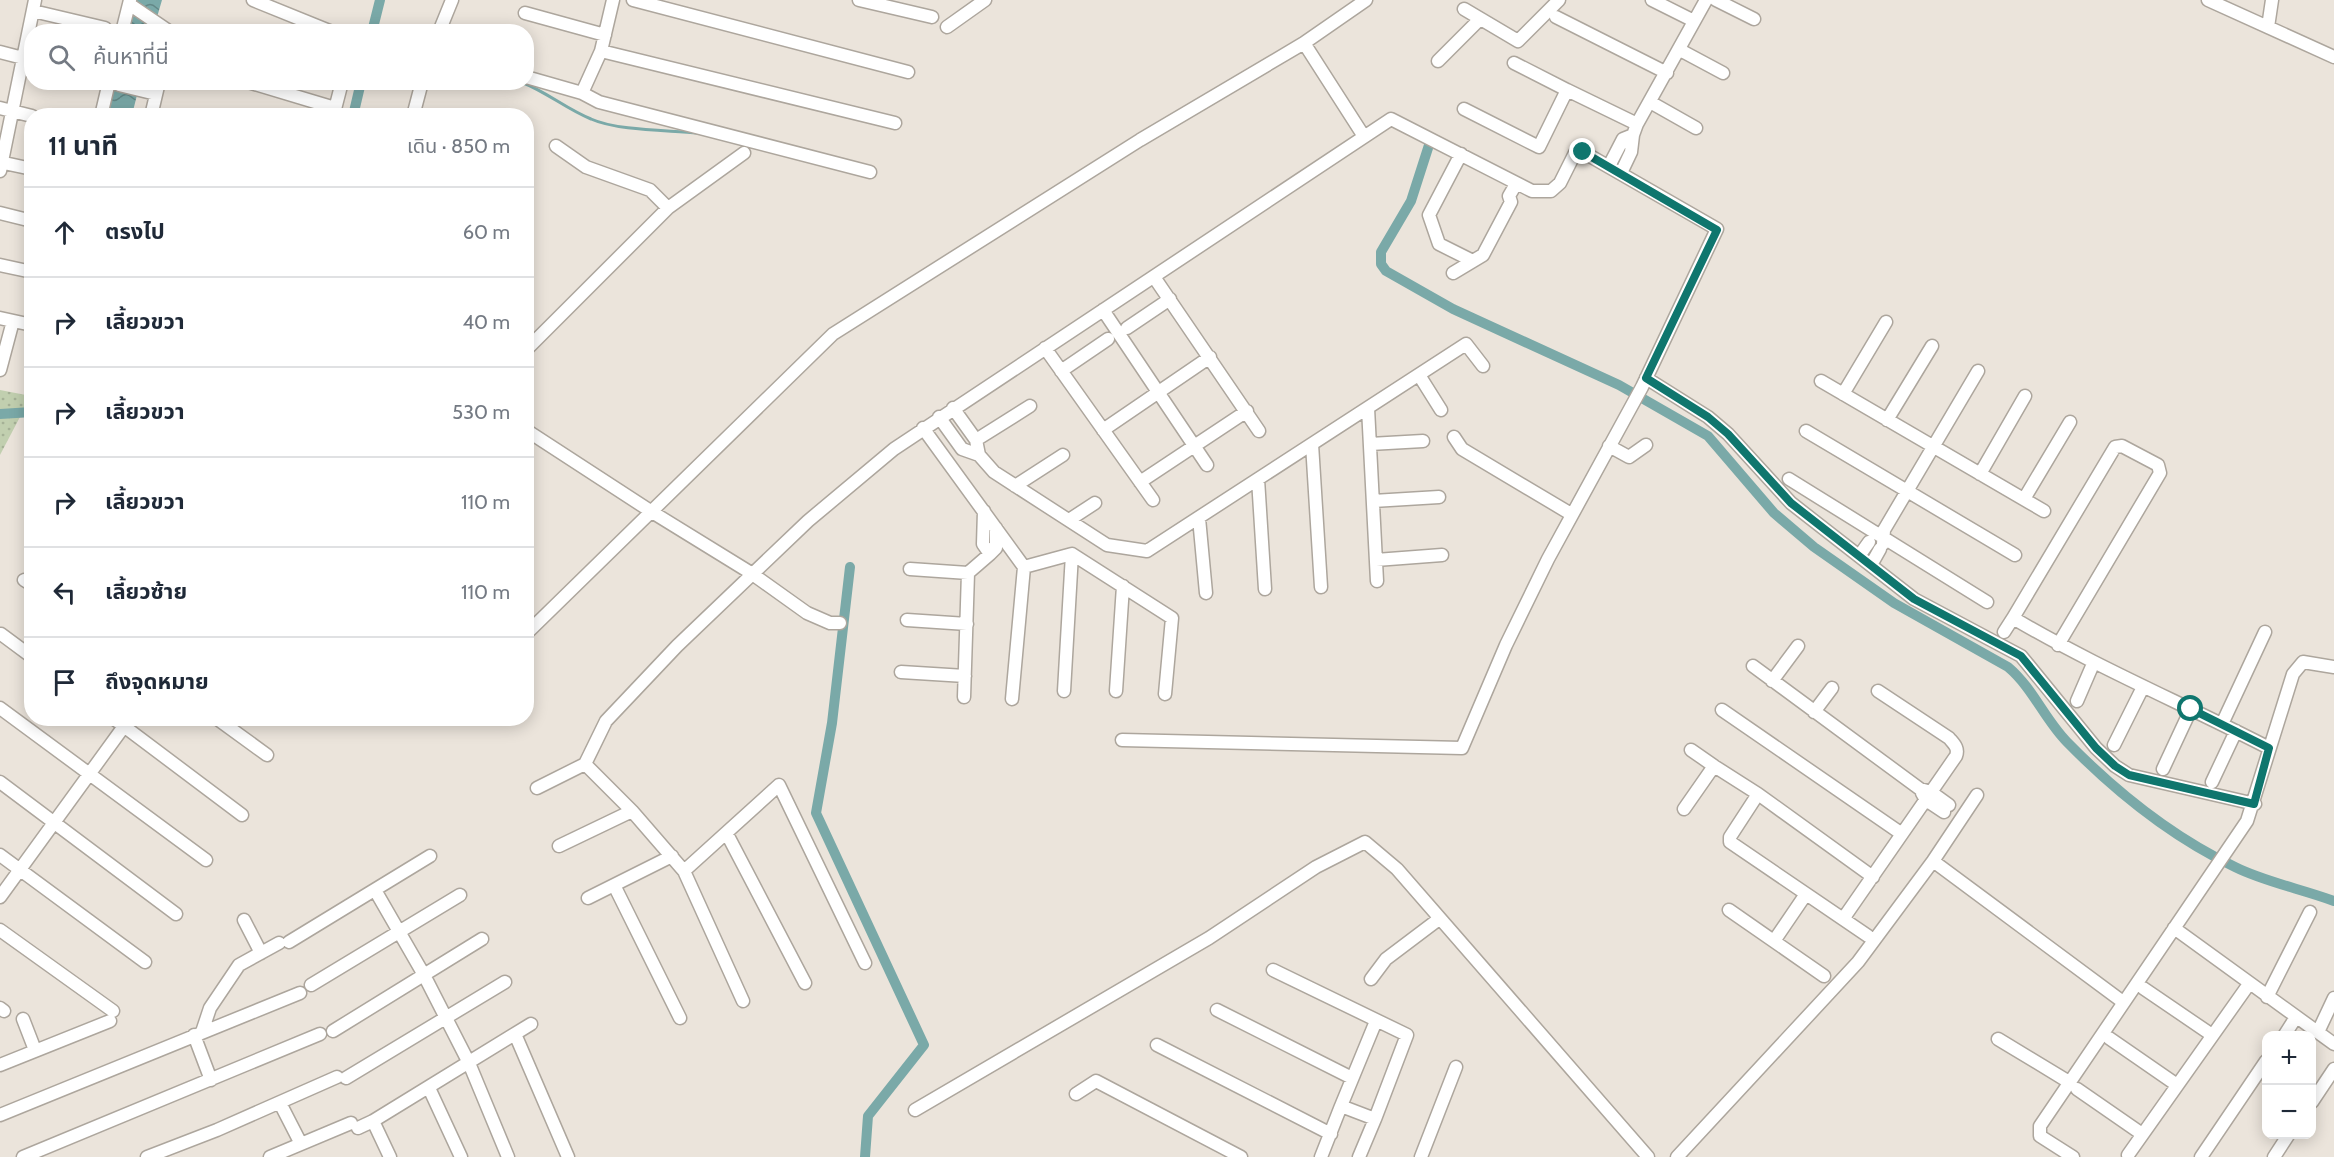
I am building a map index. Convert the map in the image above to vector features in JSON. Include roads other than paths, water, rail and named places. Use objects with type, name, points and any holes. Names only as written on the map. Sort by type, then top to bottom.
[{"type":"street","points":[[253,0],[310,24]]},
{"type":"street","points":[[443,24],[452,0]]},
{"type":"street","points":[[582,93],[601,51],[613,0]]},
{"type":"street","points":[[633,0],[908,72]]},
{"type":"street","points":[[859,0],[932,17]]},
{"type":"street","points":[[947,27],[986,0]]},
{"type":"street","points":[[534,626],[833,334],[1140,140],[1304,43],[1366,0]]},
{"type":"street","points":[[1652,0],[1694,21]]},
{"type":"street","points":[[1609,166],[1623,139],[1635,129],[1706,0]]},
{"type":"street","points":[[1716,0],[1754,19]]},
{"type":"street","points":[[2208,0],[2334,57]]},
{"type":"street","points":[[2268,27],[2272,0]]},
{"type":"street","points":[[1464,9],[1518,42],[1555,1]]},
{"type":"street","points":[[124,24],[129,2],[159,24]]},
{"type":"street","points":[[30,24],[33,3],[93,24]]},
{"type":"street","points":[[525,13],[605,35]]},
{"type":"street","points":[[1556,17],[1667,73]]},
{"type":"street","points":[[1438,61],[1479,20]]},
{"type":"street","points":[[1304,43],[1363,135]]},
{"type":"street","points":[[1680,50],[1723,73]]},
{"type":"street","points":[[601,51],[895,123]]},
{"type":"street","points":[[0,52],[24,62]]},
{"type":"street","points":[[1514,63],[1635,129]]},
{"type":"street","points":[[24,65],[6,110],[1,165],[24,168]]},
{"type":"street","points":[[534,79],[582,93],[599,102],[870,172]]},
{"type":"street","points":[[104,108],[112,90]]},
{"type":"street","points":[[153,108],[158,90]]},
{"type":"street","points":[[271,90],[323,108]]},
{"type":"street","points":[[335,108],[340,90]]},
{"type":"street","points":[[415,108],[420,90]]},
{"type":"street","points":[[1464,109],[1539,147],[1567,90]]},
{"type":"street","points":[[1650,102],[1695,128]]},
{"type":"street","points":[[6,110],[24,114]]},
{"type":"street","points":[[537,788],[585,764],[606,721],[751,573],[816,513],[923,428],[1281,194],[1363,135],[1391,119],[1532,191],[1551,191],[1560,183],[1575,153],[1583,152],[1717,230],[1642,388],[1571,514],[1506,645],[1462,748],[1122,740]]},
{"type":"street","points":[[1621,173],[1634,143],[1635,129]]},
{"type":"street","points":[[556,146],[586,167],[650,190],[668,208]]},
{"type":"street","points":[[534,342],[668,208],[744,153]]},
{"type":"street","points":[[1461,154],[1429,215],[1439,244],[1473,261]]},
{"type":"street","points":[[1511,202],[1509,196],[1516,184]]},
{"type":"street","points":[[1453,273],[1483,255],[1511,202],[1532,191]]},
{"type":"street","points":[[0,213],[24,219]]},
{"type":"street","points":[[0,264],[24,270]]},
{"type":"street","points":[[1154,277],[1259,431]]},
{"type":"street","points":[[1127,328],[1170,299]]},
{"type":"street","points":[[1103,310],[1207,465]]},
{"type":"street","points":[[0,370],[6,319],[24,323]]},
{"type":"street","points":[[1843,394],[1886,322]]},
{"type":"street","points":[[1061,371],[1108,339]]},
{"type":"street","points":[[939,417],[962,449],[979,455],[994,472],[1015,486],[1107,544],[1147,551],[1467,344],[1483,366]]},
{"type":"street","points":[[1887,420],[1932,346]]},
{"type":"street","points":[[1045,348],[1153,500]]},
{"type":"street","points":[[1103,430],[1210,357]]},
{"type":"street","points":[[1871,565],[1878,539],[1978,371]]},
{"type":"street","points":[[1419,375],[1441,410]]},
{"type":"street","points":[[1821,381],[2044,511]]},
{"type":"street","points":[[1642,388],[1708,417],[1728,434],[1791,503],[1914,599],[2021,656],[2067,714],[2115,766],[2129,775],[2254,804]]},
{"type":"street","points":[[1980,474],[2025,396]]},
{"type":"street","points":[[976,440],[1030,406]]},
{"type":"street","points":[[953,408],[976,440],[979,455]]},
{"type":"street","points":[[1368,408],[1377,581]]},
{"type":"street","points":[[1140,482],[1246,411]]},
{"type":"street","points":[[2024,499],[2070,422]]},
{"type":"street","points":[[923,428],[1024,567],[1012,699]]},
{"type":"street","points":[[1806,431],[2015,555]]},
{"type":"street","points":[[534,435],[651,512],[751,573],[807,613],[830,623],[840,623]]},
{"type":"street","points":[[1454,437],[1462,449],[1571,514]]},
{"type":"street","points":[[1370,444],[1423,441]]},
{"type":"street","points":[[1311,444],[1321,587]]},
{"type":"street","points":[[1609,446],[1629,457],[1646,445]]},
{"type":"street","points":[[2004,632],[2115,447],[2122,446],[2158,465],[2160,474],[2058,645]]},
{"type":"street","points":[[1015,486],[1063,455]]},
{"type":"street","points":[[1258,479],[1265,589]]},
{"type":"street","points":[[1789,479],[1878,539],[1987,602]]},
{"type":"street","points":[[1373,501],[1439,498]]},
{"type":"street","points":[[1069,520],[1095,503]]},
{"type":"street","points":[[984,512],[983,544],[990,554]]},
{"type":"street","points":[[1198,518],[1206,592]]},
{"type":"street","points":[[964,697],[969,573],[996,548],[996,528]]},
{"type":"street","points":[[1859,556],[1878,539]]},
{"type":"street","points":[[1024,567],[1072,554],[1172,618],[1165,694]]},
{"type":"street","points":[[1064,691],[1072,554]]},
{"type":"street","points":[[1376,560],[1442,555]]},
{"type":"street","points":[[909,569],[969,573]]},
{"type":"street","points":[[1116,691],[1123,586]]},
{"type":"street","points":[[2013,618],[2093,664],[2269,748]]},
{"type":"street","points":[[907,620],[967,624]]},
{"type":"street","points":[[2222,724],[2265,632]]},
{"type":"street","points":[[1,634],[24,651]]},
{"type":"street","points":[[1773,681],[1798,646]]},
{"type":"street","points":[[2073,1157],[2040,1136],[2039,1131],[2073,1085],[2122,1002],[2247,821],[2254,804],[2283,699],[2298,667],[2303,662],[2334,667]]},
{"type":"street","points":[[2077,701],[2093,664]]},
{"type":"street","points":[[1753,666],[1953,813]]},
{"type":"street","points":[[901,672],[965,676]]},
{"type":"street","points":[[2114,745],[2143,687]]},
{"type":"street","points":[[1814,712],[1832,688]]},
{"type":"street","points":[[1843,919],[1902,834],[1925,794],[1956,756],[1956,745],[1878,691]]},
{"type":"street","points":[[0,708],[24,726]]},
{"type":"street","points":[[2163,768],[2191,709]]},
{"type":"street","points":[[1722,710],[1902,834]]},
{"type":"street","points":[[25,726],[206,860]]},
{"type":"street","points":[[0,897],[124,726]]},
{"type":"street","points":[[132,726],[242,815]]},
{"type":"street","points":[[227,726],[267,755]]},
{"type":"street","points":[[2212,782],[2236,731]]},
{"type":"street","points":[[1691,750],[1758,794],[1873,877]]},
{"type":"street","points":[[585,764],[632,811],[684,871],[743,1001]]},
{"type":"street","points":[[1684,809],[1714,766]]},
{"type":"street","points":[[0,782],[176,914]]},
{"type":"street","points":[[684,871],[779,785],[865,963]]},
{"type":"street","points":[[1758,794],[1731,832],[1730,842],[1868,936]]},
{"type":"street","points":[[1677,1157],[1852,969],[1934,861],[1953,813],[1977,795]]},
{"type":"street","points":[[559,846],[632,811]]},
{"type":"street","points":[[727,834],[805,983]]},
{"type":"street","points":[[915,1110],[1209,938],[1316,867],[1360,842],[1370,844],[1397,869],[1648,1157]]},
{"type":"street","points":[[0,855],[145,962]]},
{"type":"street","points":[[211,1080],[198,1034],[210,1008],[239,965],[284,943],[430,856]]},
{"type":"street","points":[[588,897],[672,856]]},
{"type":"street","points":[[1934,861],[2122,1002]]},
{"type":"street","points":[[614,885],[680,1018]]},
{"type":"street","points":[[375,890],[424,975],[469,1062],[508,1157]]},
{"type":"street","points":[[1774,941],[1806,894]]},
{"type":"street","points":[[0,1116],[305,989],[460,896]]},
{"type":"street","points":[[1730,910],[1824,976]]},
{"type":"street","points":[[2267,998],[2310,912]]},
{"type":"street","points":[[1371,979],[1386,959],[1439,919]]},
{"type":"street","points":[[244,920],[261,953]]},
{"type":"street","points":[[2174,928],[2267,998],[2334,1044]]},
{"type":"street","points":[[0,930],[112,1016],[0,1065]]},
{"type":"street","points":[[23,1157],[327,1032],[482,939]]},
{"type":"street","points":[[1274,970],[1376,1022],[1407,1035],[1359,1157]]},
{"type":"street","points":[[147,1157],[341,1077],[447,1019],[505,982]]},
{"type":"street","points":[[2128,1155],[2249,984]]},
{"type":"street","points":[[2143,988],[2212,1035]]},
{"type":"street","points":[[2318,1032],[2334,998]]},
{"type":"street","points":[[1217,1010],[1352,1078]]},
{"type":"street","points":[[2287,1031],[2296,1017]]},
{"type":"street","points":[[23,1019],[35,1050]]},
{"type":"street","points":[[1321,1157],[1376,1022]]},
{"type":"street","points":[[270,1157],[300,1143],[373,1121],[531,1024]]},
{"type":"street","points":[[515,1034],[567,1157]]},
{"type":"street","points":[[2109,1038],[2177,1085]]},
{"type":"street","points":[[1998,1039],[2073,1085],[2142,1134]]},
{"type":"street","points":[[1157,1045],[1331,1134]]},
{"type":"street","points":[[1421,1157],[1456,1067]]},
{"type":"street","points":[[2201,1157],[2262,1067]]},
{"type":"street","points":[[2316,1096],[2334,1069]]},
{"type":"street","points":[[1076,1094],[1096,1081],[1241,1157]]},
{"type":"street","points":[[429,1088],[461,1157]]},
{"type":"street","points":[[280,1103],[300,1143]]},
{"type":"street","points":[[1341,1106],[1375,1119]]},
{"type":"street","points":[[373,1121],[390,1157]]},
{"type":"street","points":[[2274,1157],[2286,1139]]},
{"type":"water","points":[[126,0],[162,0],[155,24],[120,24]]},
{"type":"water","points":[[103,90],[138,90],[134,108],[99,108]]},
{"type":"waterway","points":[[374,24],[380,0]]},
{"type":"waterway","points":[[534,88],[582,115],[602,123],[629,128],[698,133]]},
{"type":"waterway","points":[[355,108],[359,90]]},
{"type":"waterway","points":[[1429,145],[1411,201],[1381,252],[1381,264],[1386,271],[1453,309],[1619,385],[1708,436],[1774,513],[1814,547],[1894,603],[2008,667],[2025,684],[2067,742],[2125,796],[2146,812],[2189,842],[2235,867],[2334,901]]},
{"type":"waterway","points":[[0,414],[24,412]]},
{"type":"waterway","points":[[850,567],[832,723],[816,813],[924,1045],[868,1116],[865,1157]]}]
